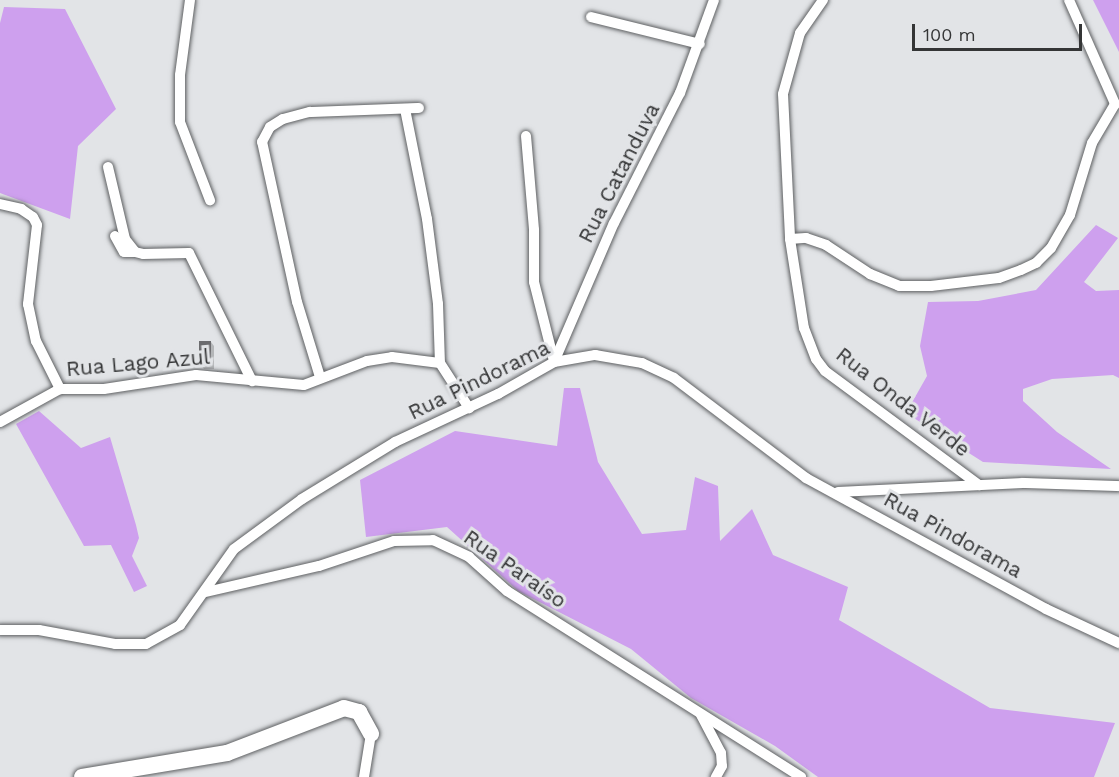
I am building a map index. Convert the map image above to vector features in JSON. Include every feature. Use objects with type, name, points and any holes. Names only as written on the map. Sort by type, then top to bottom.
[{"type":"street","points":[[190,0],[180,75],[180,122],[210,200]]},
{"type":"street","name":"Rua Catanduva","points":[[554,362],[609,233],[657,144],[700,44],[714,0]]},
{"type":"street","name":"Rua Onda Verde","points":[[823,0],[800,33],[783,94],[790,238],[804,328],[825,371],[979,485]]},
{"type":"street","points":[[790,238],[806,238],[826,245],[870,274],[899,285],[931,286],[999,278],[1036,263],[1056,240],[1083,182],[1092,143],[1117,103],[1069,0]]},
{"type":"street","points":[[591,17],[700,44]]},
{"type":"street","points":[[320,377],[297,302],[262,142],[270,127],[283,119],[310,112],[419,108]]},
{"type":"street","points":[[405,109],[427,219],[438,304],[440,363],[469,408]]},
{"type":"street","points":[[526,136],[534,230],[534,282],[554,362]]},
{"type":"street","points":[[108,167],[124,239],[135,252]]},
{"type":"street","points":[[0,204],[21,209],[33,217],[37,225],[28,304],[36,341],[60,389]]},
{"type":"street","points":[[116,236],[124,252],[135,252]]},
{"type":"street","name":"Rua Lago Azul","points":[[135,252],[189,253],[252,381]]},
{"type":"street","name":"Rua Pindorama","points":[[0,630],[39,630],[136,646],[180,625],[206,592],[234,549],[302,499],[395,442],[469,408],[554,362],[614,356],[674,378],[782,462],[1046,609],[1119,643]]},
{"type":"street","name":"Rua Lago Azul","points":[[0,422],[60,389],[104,389],[196,375],[304,385],[320,377],[392,357],[440,363]]},
{"type":"street","points":[[836,492],[979,485],[1119,486]]},
{"type":"street","name":"Rua Paraíso","points":[[206,592],[319,566],[394,541],[433,540],[469,557],[507,591],[801,777]]},
{"type":"street","points":[[82,777],[228,753],[344,708],[359,712],[370,734],[364,777]]},
{"type":"street","points":[[699,713],[721,753],[722,766],[716,777]]},
{"type":"shaded area","points":[[1093,0],[1119,0],[1119,52]]},
{"type":"shaded area","points":[[4,7],[65,9],[116,109],[78,146],[70,219],[0,193],[0,23]]},
{"type":"shaded area","points":[[1096,225],[1118,238],[1084,282],[1096,291],[1119,290],[1119,378],[1113,375],[1052,379],[1023,389],[1023,401],[1057,432],[1111,469],[983,462],[906,413],[927,376],[920,346],[928,302],[978,301],[1036,290]]},
{"type":"shaded area","points":[[564,388],[580,388],[598,462],[642,534],[686,530],[695,477],[718,486],[720,541],[752,509],[773,555],[848,587],[839,620],[990,708],[1115,723],[1094,777],[818,777],[775,746],[691,698],[631,649],[518,591],[447,527],[366,537],[360,480],[455,431],[557,446]]},
{"type":"shaded area","points":[[39,411],[81,448],[110,437],[139,538],[132,556],[147,586],[134,592],[111,545],[84,546],[16,424]]},
{"type":"building","points":[[199,341],[211,341],[211,366],[199,366]]}]
